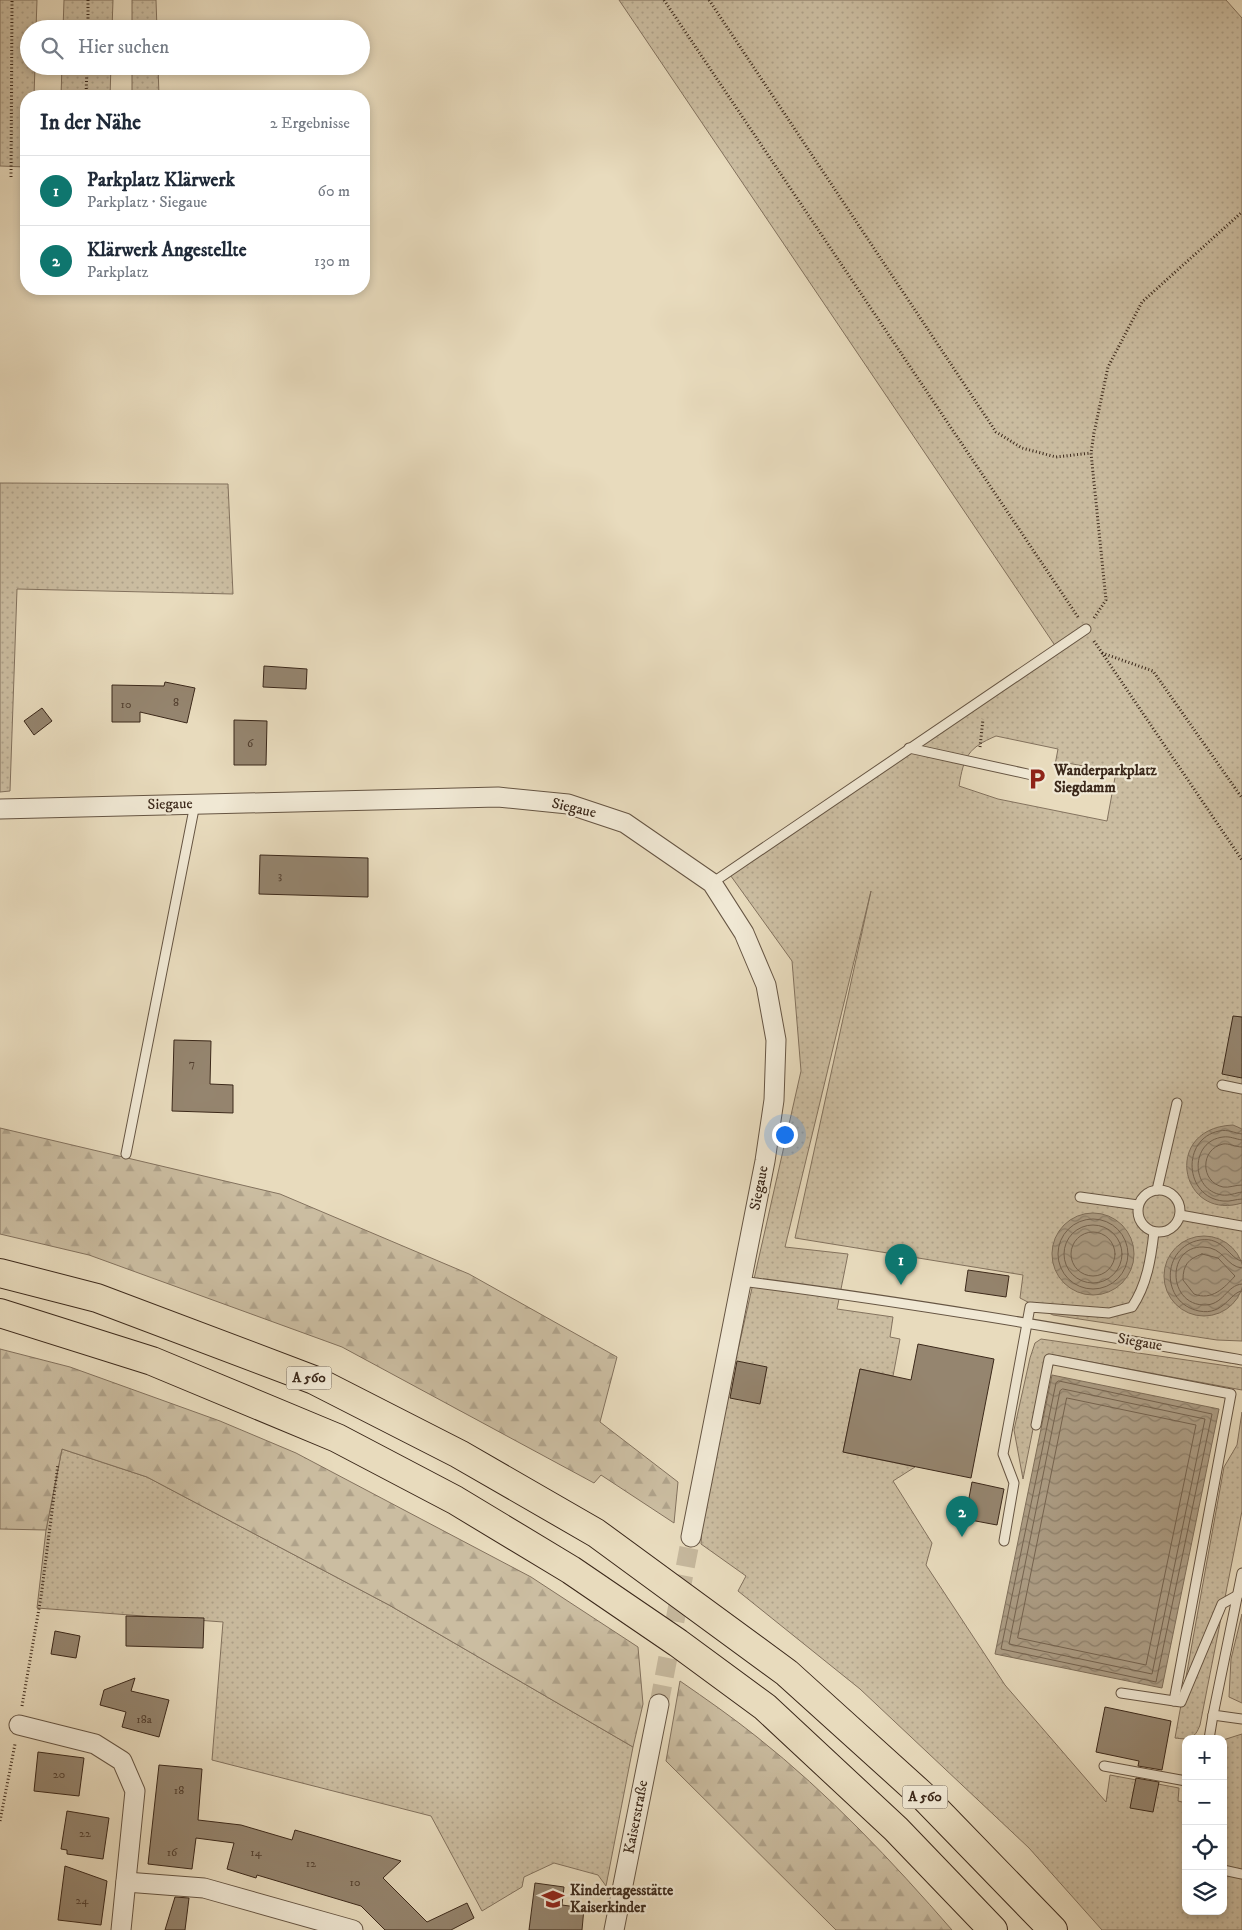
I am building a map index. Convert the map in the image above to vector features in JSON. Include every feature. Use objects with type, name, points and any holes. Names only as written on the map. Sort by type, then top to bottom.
[{"type":"highway","name":"A 560","points":[[0,1273],[97,1298],[314,1380],[459,1454],[596,1533],[787,1673],[923,1796],[1053,1930]]},
{"type":"highway","name":"A 560","points":[[0,1313],[152,1360],[337,1438],[455,1500],[571,1570],[678,1643],[766,1707],[896,1829],[993,1930]]},
{"type":"street","name":"Siegaue","points":[[0,809],[498,797],[568,804],[625,823],[712,883],[744,933],[766,986],[776,1040],[774,1100],[691,1537]]},
{"type":"street","name":"Kaiserstraße","points":[[614,1930],[659,1704]]},
{"type":"street","points":[[19,1725],[95,1744],[122,1761],[135,1791],[121,1930]]},
{"type":"street","points":[[126,1882],[204,1888],[353,1930]]},
{"type":"lane","points":[[712,883],[1086,629]]},
{"type":"lane","points":[[909,748],[1032,775]]},
{"type":"lane","points":[[126,1154],[195,804]]},
{"type":"lane","points":[[1222,1085],[1242,1089]]},
{"type":"lane","points":[[1158,1190],[1177,1103]]},
{"type":"lane","points":[[1158,1190],[1170,1193],[1178,1203],[1180,1215],[1171,1229],[1154,1232],[1144,1227],[1141,1222],[1138,1216],[1138,1205],[1146,1194],[1158,1190]]},
{"type":"lane","points":[[1080,1197],[1138,1205]]},
{"type":"lane","points":[[1180,1215],[1242,1226]]},
{"type":"lane","points":[[1004,1541],[1014,1484],[1003,1454],[1029,1323],[1030,1307],[1109,1313],[1132,1307],[1142,1293],[1152,1254],[1154,1232]]},
{"type":"lane","name":"Siegaue","points":[[740,1281],[1029,1323],[1242,1360]]},
{"type":"lane","points":[[1036,1425],[1049,1359],[1231,1394],[1174,1701]]},
{"type":"lane","points":[[1209,1735],[1242,1573]]},
{"type":"lane","points":[[1121,1693],[1181,1702],[1222,1604],[1238,1595]]},
{"type":"lane","points":[[1213,1715],[1242,1719]]},
{"type":"lane","points":[[1104,1766],[1182,1780]]},
{"type":"lane","points":[[1227,1871],[1242,1874]]},
{"type":"path","points":[[11,177],[12,0]]},
{"type":"path","points":[[88,0],[88,20]]},
{"type":"path","points":[[664,0],[1242,860]]},
{"type":"path","points":[[709,0],[996,432],[1022,448],[1056,457],[1092,453]]},
{"type":"path","points":[[86,90],[87,75]]},
{"type":"path","points":[[1086,629],[1106,600],[1092,453],[1094,433],[1108,367],[1142,302],[1242,212]]},
{"type":"path","points":[[1102,653],[1153,671],[1242,798]]},
{"type":"path","points":[[979,764],[984,698]]},
{"type":"path","points":[[42,1597],[58,1464]]},
{"type":"green space","points":[[0,0],[37,0],[36,20],[20,20],[20,75],[35,75],[34,90],[20,90],[20,167],[0,166]]},
{"type":"green space","points":[[64,0],[113,0],[112,20],[63,20]]},
{"type":"green space","points":[[132,0],[156,0],[157,20],[132,20]]},
{"type":"green space","points":[[619,0],[1226,0],[1242,18],[1242,1341],[1217,1340],[1053,1315],[1020,1298],[1023,1275],[795,1238],[871,891],[785,1247],[848,1254],[837,1309],[893,1317],[890,1337],[900,1339],[893,1376],[860,1369],[843,1452],[915,1467],[893,1481],[932,1543],[926,1565],[1005,1685],[1106,1802],[1110,1775],[1179,1788],[1178,1801],[1182,1802],[1182,1915],[1227,1915],[1227,1739],[1242,1734],[1242,1930],[1102,1930],[1029,1848],[860,1689],[738,1591],[746,1576],[701,1544],[703,1505],[801,1071],[792,961],[728,872],[1058,650]],"holes":[[[996,736],[1058,749],[1055,765],[1061,766],[1062,762],[1116,772],[1107,821],[998,799],[959,786],[963,767],[969,754],[973,749]]]},
{"type":"green space","points":[[62,75],[111,75],[110,90],[61,90]]},
{"type":"green space","points":[[132,75],[158,75],[159,90],[132,90]]},
{"type":"green space","points":[[0,483],[228,484],[233,594],[17,589],[10,791],[0,792]]},
{"type":"green space","points":[[0,1128],[280,1194],[469,1274],[617,1357],[600,1422],[678,1482],[674,1523],[601,1475],[594,1483],[342,1347],[89,1255],[0,1234]]},
{"type":"green space","points":[[1041,1339],[1242,1368],[1242,1390],[1048,1354],[1023,1479],[1014,1430],[1030,1358],[1035,1343]]},
{"type":"green space","points":[[0,1349],[70,1367],[220,1421],[296,1453],[531,1577],[638,1647],[643,1704],[633,1747],[389,1605],[147,1477],[62,1449],[46,1530],[0,1529]]},
{"type":"green space","points":[[1242,1412],[1242,1511],[1200,1725],[1195,1735],[1182,1735],[1182,1739],[1175,1738],[1224,1467],[1237,1445]]},
{"type":"green space","points":[[62,1449],[147,1477],[389,1605],[633,1747],[606,1886],[598,1875],[554,1863],[524,1877],[522,1887],[482,1911],[431,1816],[212,1760],[223,1622],[37,1608],[46,1530]]},
{"type":"green space","points":[[1242,1614],[1242,1703],[1229,1697],[1231,1659]]},
{"type":"green space","points":[[680,1681],[748,1730],[784,1759],[835,1805],[883,1854],[952,1930],[836,1930],[666,1761]]},
{"type":"water","points":[[1233,1125],[1242,1129],[1242,1203],[1221,1205],[1204,1199],[1193,1187],[1187,1172],[1188,1156],[1195,1141],[1210,1130]]},
{"type":"water","points":[[1093,1213],[1116,1220],[1122,1225],[1127,1231],[1134,1254],[1127,1277],[1122,1283],[1116,1288],[1093,1295],[1070,1288],[1064,1283],[1059,1277],[1052,1254],[1059,1231],[1064,1225],[1070,1220]]},
{"type":"water","points":[[1204,1236],[1219,1239],[1232,1248],[1241,1261],[1243,1284],[1241,1291],[1232,1304],[1219,1313],[1204,1316],[1189,1313],[1176,1304],[1167,1291],[1164,1276],[1167,1261],[1176,1248],[1189,1239]]},
{"type":"water","points":[[1052,1375],[1219,1409],[1162,1688],[995,1654]]},
{"type":"building","points":[[264,666],[307,669],[306,689],[263,687]]},
{"type":"building","points":[[165,682],[195,688],[187,723],[140,712],[140,722],[112,722],[112,685],[164,686]]},
{"type":"building","points":[[42,708],[52,721],[34,735],[24,721]]},
{"type":"building","points":[[234,720],[267,721],[266,765],[234,765]]},
{"type":"building","points":[[260,855],[368,858],[368,897],[259,894]]},
{"type":"building","points":[[1233,1016],[1242,1017],[1242,1078],[1222,1074]]},
{"type":"building","points":[[174,1040],[211,1041],[210,1084],[233,1085],[233,1113],[172,1111]]},
{"type":"building","points":[[968,1270],[1009,1276],[1006,1297],[965,1291]]},
{"type":"building","points":[[918,1344],[994,1359],[971,1478],[843,1452],[860,1369],[911,1380]]},
{"type":"building","points":[[737,1361],[767,1367],[760,1404],[730,1398]]},
{"type":"building","points":[[972,1482],[1004,1489],[997,1525],[965,1519]]},
{"type":"building","points":[[126,1616],[204,1618],[203,1648],[126,1646]]},
{"type":"building","points":[[55,1631],[80,1636],[76,1658],[51,1654]]},
{"type":"building","points":[[135,1678],[131,1691],[169,1700],[159,1737],[122,1727],[126,1712],[100,1705],[104,1690]]},
{"type":"building","points":[[1105,1707],[1171,1721],[1162,1770],[1138,1766],[1139,1761],[1096,1752]]},
{"type":"building","points":[[38,1752],[84,1758],[79,1796],[34,1791]]},
{"type":"building","points":[[159,1765],[202,1769],[198,1820],[241,1825],[292,1840],[295,1830],[401,1861],[383,1878],[427,1922],[467,1903],[474,1918],[451,1930],[385,1930],[361,1906],[257,1875],[256,1878],[227,1869],[234,1843],[196,1838],[192,1869],[148,1864]]},
{"type":"building","points":[[1136,1778],[1159,1782],[1153,1812],[1130,1808]]},
{"type":"building","points":[[67,1811],[109,1818],[103,1859],[67,1854],[67,1850],[61,1849]]},
{"type":"building","points":[[65,1866],[107,1881],[101,1925],[58,1920]]},
{"type":"building","points":[[535,1883],[564,1887],[562,1905],[584,1908],[582,1930],[529,1930]]},
{"type":"building","points":[[175,1897],[189,1898],[185,1930],[165,1930]]},
{"type":"tunnel","points":[[659,1704],[691,1537]]},
{"type":"place","name":"Wanderparkplatz Siegdamm","points":[[1037,779]]},
{"type":"place","name":"Parkplatz Klärwerk","points":[[901,1285]]},
{"type":"place","name":"Klärwerk Angestellte","points":[[962,1537]]},
{"type":"place","name":"Kindertagesstätte Kaiserkinder","points":[[553,1899]]}]
